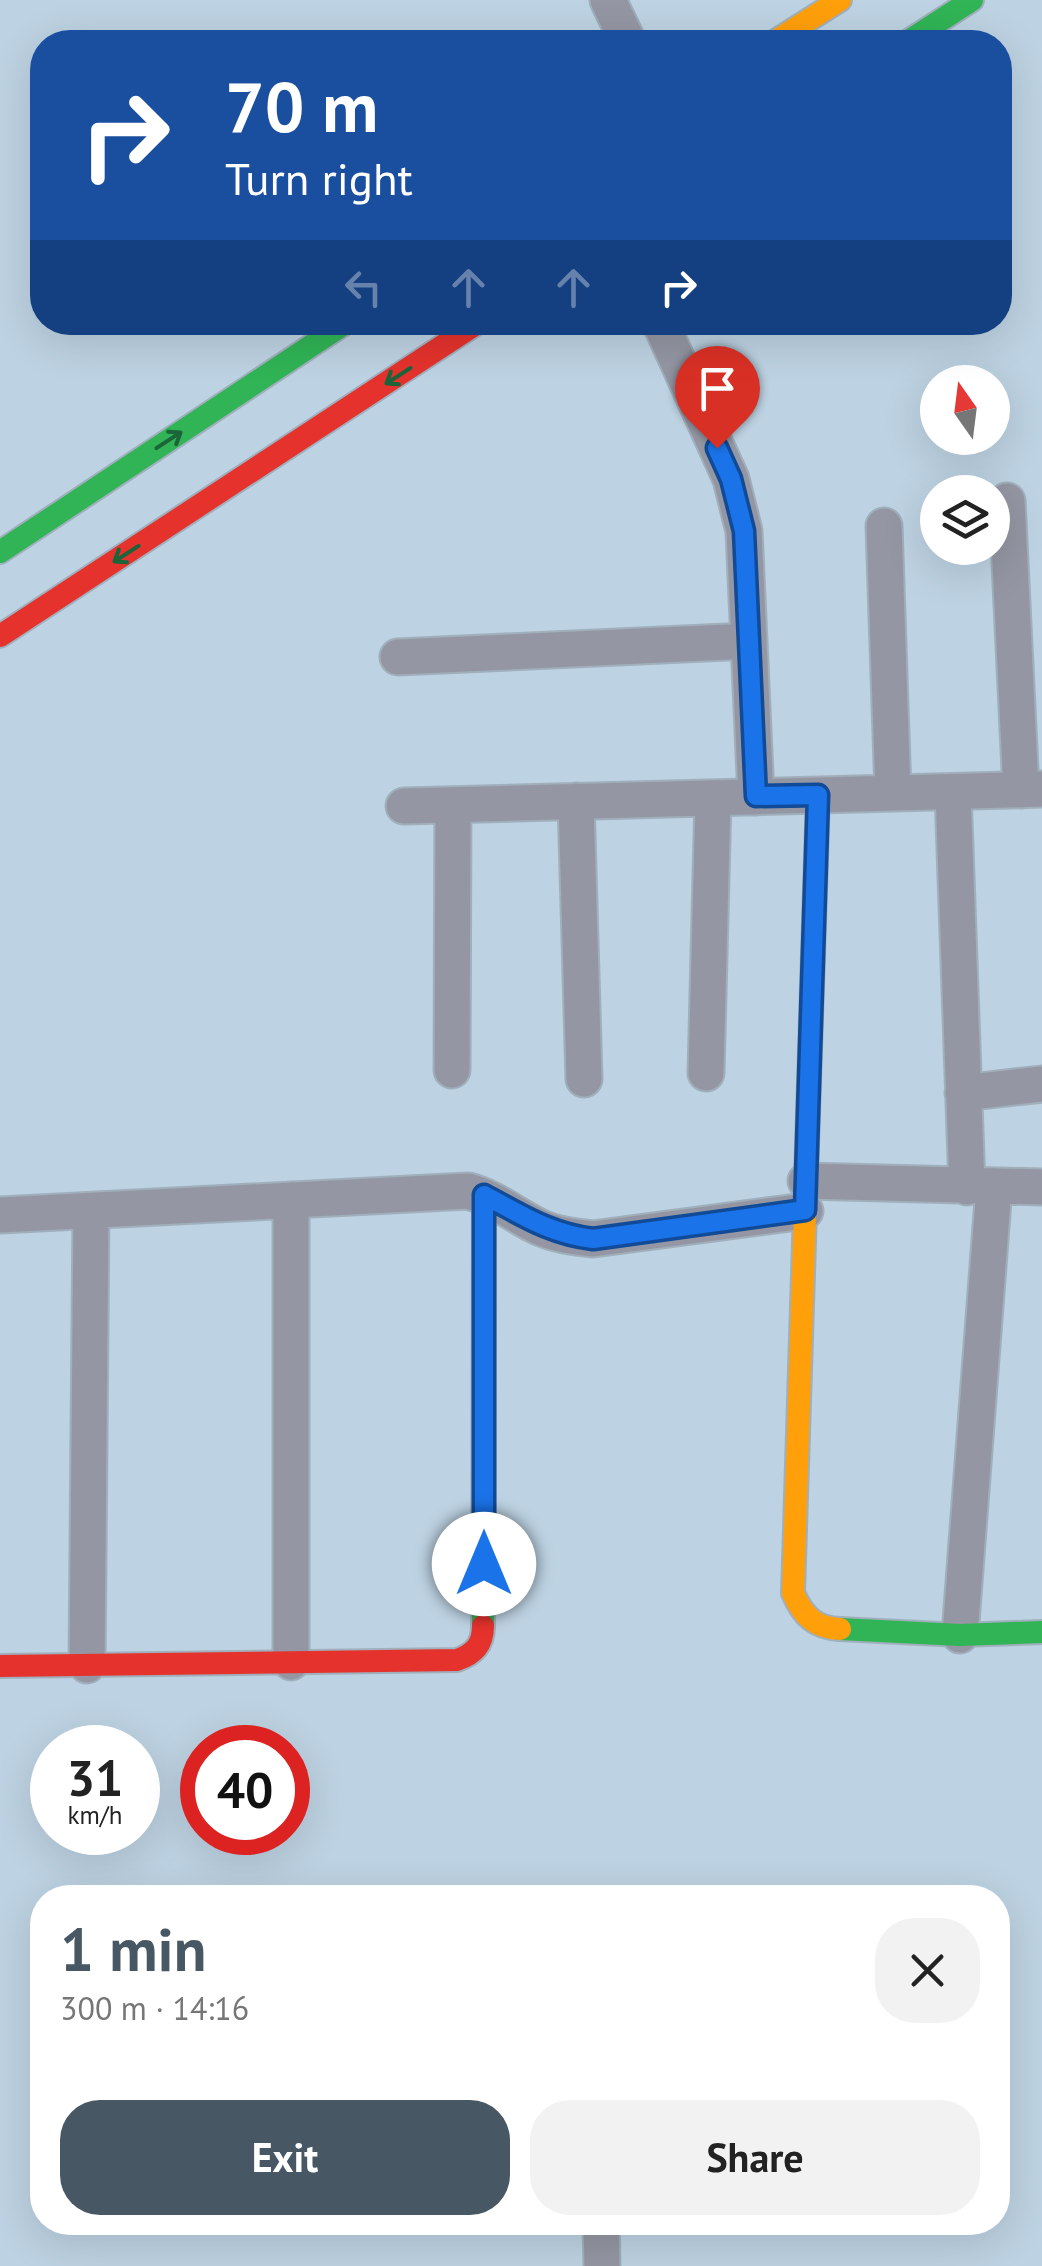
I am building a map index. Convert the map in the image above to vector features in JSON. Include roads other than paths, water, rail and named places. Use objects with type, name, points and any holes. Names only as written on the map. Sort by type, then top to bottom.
[{"type":"street","points":[[608,0],[622,30]]},
{"type":"street","points":[[793,30],[840,0]]},
{"type":"street","points":[[926,30],[972,0]]},
{"type":"street","points":[[0,552],[328,335]]},
{"type":"street","points":[[0,636],[459,335]]},
{"type":"street","points":[[666,335],[739,503],[744,531],[756,796]]},
{"type":"street","points":[[884,526],[893,793]]},
{"type":"street","points":[[404,806],[1032,789],[1010,536]]},
{"type":"street","points":[[398,657],[749,642]]},
{"type":"street","points":[[952,792],[964,1093],[980,1187],[960,1635]]},
{"type":"street","points":[[818,795],[793,1593],[799,1609],[823,1628],[960,1635],[1042,1632]]},
{"type":"street","points":[[706,1073],[713,798]]},
{"type":"street","points":[[576,801],[584,1078]]},
{"type":"street","points":[[452,805],[452,1070]]},
{"type":"street","points":[[964,1093],[1042,1084]]},
{"type":"street","points":[[0,1216],[468,1191],[484,1195],[539,1227],[593,1239],[806,1196],[1042,1186]]},
{"type":"street","points":[[2,1668],[457,1660],[473,1654],[483,1638],[484,1195]]},
{"type":"street","points":[[291,1662],[292,1200]]},
{"type":"street","points":[[87,1665],[91,1211]]},
{"type":"street","points":[[601,2235],[602,2266]]}]
